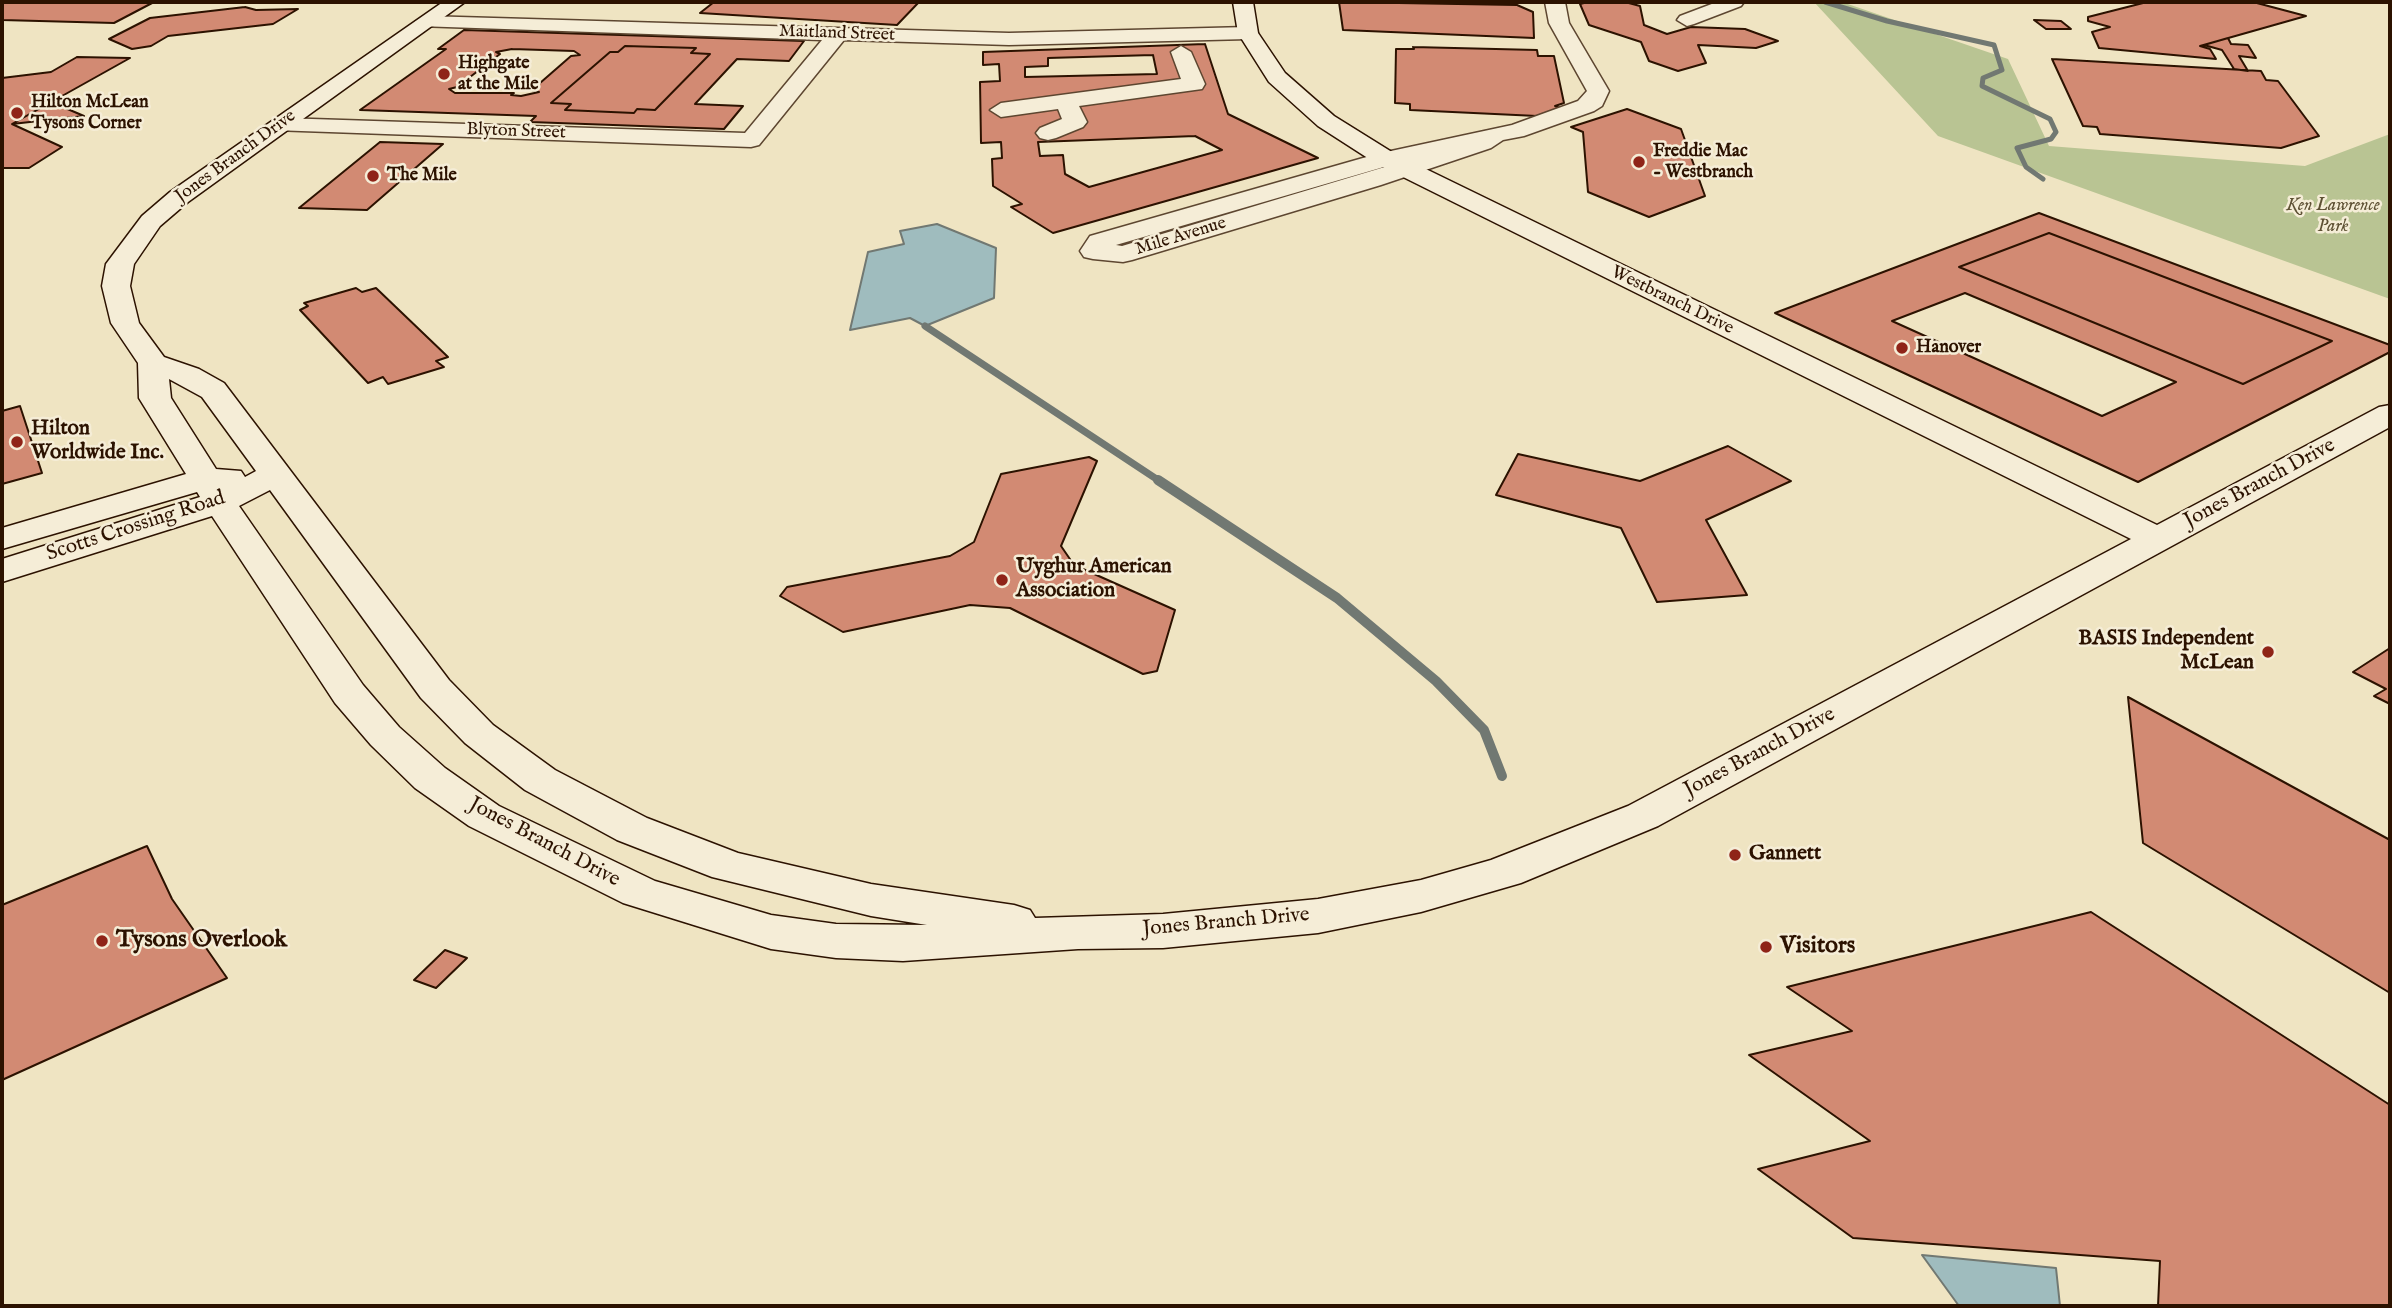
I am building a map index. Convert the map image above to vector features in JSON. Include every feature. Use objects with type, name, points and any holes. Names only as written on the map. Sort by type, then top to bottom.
[{"type":"street","name":"Jones Branch Drive","points":[[455,2],[150,221],[120,264],[116,283],[118,307],[125,323],[153,363],[188,375],[213,390],[399,643],[456,713],[519,765],[567,796],[658,840],[747,872],[871,900],[1078,932]]},
{"type":"street","name":"Westbranch Drive","points":[[1243,2],[1248,33],[1261,55],[1299,99],[1395,164],[2159,539]]},
{"type":"street","points":[[1395,164],[1483,143],[1494,136],[1581,109],[1594,101],[1597,94],[1595,84],[1559,23],[1555,2]]},
{"type":"street","points":[[1687,20],[1734,2]]},
{"type":"street","name":"Maitland Street","points":[[425,22],[1028,39],[1248,33]]},
{"type":"street","name":"Blyton Street","points":[[281,125],[751,140],[838,34]]},
{"type":"street","points":[[1001,110],[1194,84],[1181,52]]},
{"type":"street","points":[[1048,133],[1075,122],[1066,101]]},
{"type":"street","name":"Mile Avenue","points":[[1395,164],[1123,254],[1093,251],[1099,242],[1395,164]]},
{"type":"street","name":"Jones Branch Drive","points":[[153,363],[152,389],[155,398],[213,491],[349,694],[368,717],[430,778],[484,816],[639,892],[771,932],[836,941],[904,944],[1078,932],[1163,931],[1318,916],[1421,896],[1505,872],[1643,816],[2390,414]]},
{"type":"street","name":"Scotts Crossing Road","points":[[2,539],[277,474]]},
{"type":"street","name":"Scotts Crossing Road","points":[[2,570],[213,491]]},
{"type":"green space","name":"Ken Lawrence Park","points":[[1814,2],[1842,2],[2008,59],[2049,146],[2305,166],[2390,134],[2390,299],[1938,136]]},
{"type":"water","points":[[937,224],[996,248],[994,298],[925,326],[910,318],[850,330],[868,252],[904,244],[900,231]]},
{"type":"water","points":[[1922,1255],[2056,1268],[2060,1306],[1959,1306]]},
{"type":"building","points":[[2,2],[154,2],[114,23],[2,20]]},
{"type":"building","points":[[714,2],[919,2],[897,25],[700,13]]},
{"type":"building","points":[[1339,2],[1517,5],[1533,12],[1534,38],[1343,30]]},
{"type":"building","points":[[1625,2],[1640,6],[1644,25],[1667,34],[1691,27],[1745,29],[1778,41],[1756,48],[1698,45],[1706,63],[1678,71],[1649,61],[1641,42],[1589,25],[1580,4]]},
{"type":"building","points":[[2147,2],[2253,2],[2306,16],[2200,46],[2210,49],[2216,59],[2099,48],[2092,32],[2110,27],[2088,21],[2088,17]]},
{"type":"building","points":[[245,7],[256,10],[298,9],[273,24],[168,36],[151,46],[132,49],[109,39],[150,18]]},
{"type":"building","points":[[2034,20],[2061,21],[2071,29],[2046,29]]},
{"type":"building","name":"Highgate at the Mile","points":[[464,30],[804,41],[789,61],[737,59],[695,104],[743,106],[724,129],[530,122],[536,116],[360,110],[446,49],[438,49]],"holes":[[[625,46],[696,48],[691,53],[710,54],[655,110],[637,109],[634,113],[565,110],[571,104],[551,103],[610,52],[618,52]],[[512,49],[574,51],[580,55],[571,56],[532,90],[539,92],[521,96],[511,95],[514,93],[455,93],[449,89],[457,87],[500,54],[496,52]]]},
{"type":"building","points":[[2228,38],[2231,44],[2248,45],[2256,58],[2239,56],[2248,71],[2234,69],[2222,50],[2204,45]]},
{"type":"building","points":[[1205,44],[1228,114],[1318,158],[1053,233],[1011,207],[1022,204],[993,186],[992,159],[1002,158],[1001,142],[981,143],[980,82],[1000,81],[999,64],[983,65],[983,52]],"holes":[[[1153,55],[1157,74],[1025,77],[1025,67],[1048,66],[1048,58]],[[1195,136],[1222,150],[1089,187],[1065,174],[1063,155],[1040,156],[1038,142]]]},
{"type":"building","points":[[625,46],[696,48],[691,53],[710,54],[655,110],[637,109],[634,113],[565,110],[571,104],[551,103],[610,52],[618,52]]},
{"type":"building","points":[[1413,47],[1537,50],[1538,56],[1554,56],[1564,103],[1555,106],[1560,108],[1537,116],[1410,110],[1410,104],[1395,103],[1396,49],[1414,49]]},
{"type":"building","name":"Hilton McLean Tysons Corner","points":[[77,57],[130,58],[12,124],[62,147],[29,168],[2,168],[2,78],[51,72]]},
{"type":"building","points":[[2052,59],[2261,71],[2266,80],[2278,81],[2319,136],[2281,148],[2100,134],[2097,127],[2083,126]]},
{"type":"building","points":[[51,102],[84,116],[12,124]]},
{"type":"building","name":"Freddie Mac - Westbranch","points":[[1627,109],[1681,129],[1705,196],[1649,217],[1588,192],[1583,132],[1571,127]]},
{"type":"building","name":"The Mile","points":[[380,142],[443,144],[367,210],[299,208]]},
{"type":"building","name":"Hanover","points":[[2039,213],[2390,345],[2390,352],[2138,482],[1775,313]],"holes":[[[2049,233],[2332,341],[2243,384],[1959,267]],[[1965,293],[2176,382],[2102,416],[1892,321]]]},
{"type":"building","points":[[2049,233],[2332,341],[2243,384],[1959,267]]},
{"type":"building","points":[[356,288],[362,292],[376,288],[448,357],[436,361],[444,367],[388,384],[383,377],[368,383],[300,310],[308,306],[304,303]]},
{"type":"building","name":"Hilton Worldwide Inc.","points":[[20,406],[42,473],[2,484],[2,411]]},
{"type":"building","points":[[1728,446],[1791,481],[1706,520],[1747,595],[1657,602],[1621,528],[1496,495],[1518,454],[1640,481]]},
{"type":"building","points":[[1089,457],[1097,461],[1061,546],[1074,565],[1175,610],[1157,671],[1143,674],[1010,608],[970,605],[843,632],[780,596],[787,587],[950,556],[974,542],[1001,474]]},
{"type":"building","points":[[2390,648],[2390,704],[2374,696],[2386,689],[2353,672]]},
{"type":"building","points":[[2128,697],[2390,840],[2390,993],[2143,843]]},
{"type":"building","name":"Tysons Overlook","points":[[147,846],[172,899],[227,978],[2,1080],[2,905]]},
{"type":"building","points":[[2091,912],[2390,1105],[2390,1306],[2158,1306],[2160,1261],[1853,1238],[1758,1169],[1870,1141],[1749,1055],[1852,1031],[1787,987]]},
{"type":"building","points":[[445,950],[467,958],[436,988],[414,980]]},
{"type":"waterway","points":[[1825,2],[1887,21],[1994,45],[2002,70],[1983,78],[1982,86],[2050,119],[2056,132],[2051,139],[2017,148],[2026,167],[2043,179]]},
{"type":"waterway","points":[[925,326],[1161,482]]},
{"type":"waterway","points":[[1158,480],[1337,598],[1436,681],[1484,730],[1502,776]]},
{"type":"place","name":"Highgate at the Mile","points":[[444,74]]},
{"type":"place","name":"Hilton McLean Tysons Corner","points":[[17,113]]},
{"type":"place","name":"Freddie Mac - Westbranch","points":[[1639,162]]},
{"type":"place","name":"The Mile","points":[[373,176]]},
{"type":"place","name":"Hanover","points":[[1902,348]]},
{"type":"place","name":"Hilton Worldwide Inc.","points":[[17,442]]},
{"type":"place","name":"Uyghur American Association","points":[[1002,580]]},
{"type":"place","name":"BASIS Independent McLean","points":[[2268,652]]},
{"type":"place","name":"Gannett","points":[[1735,855]]},
{"type":"place","name":"Tysons Overlook","points":[[102,941]]},
{"type":"place","name":"Visitors","points":[[1766,947]]}]
